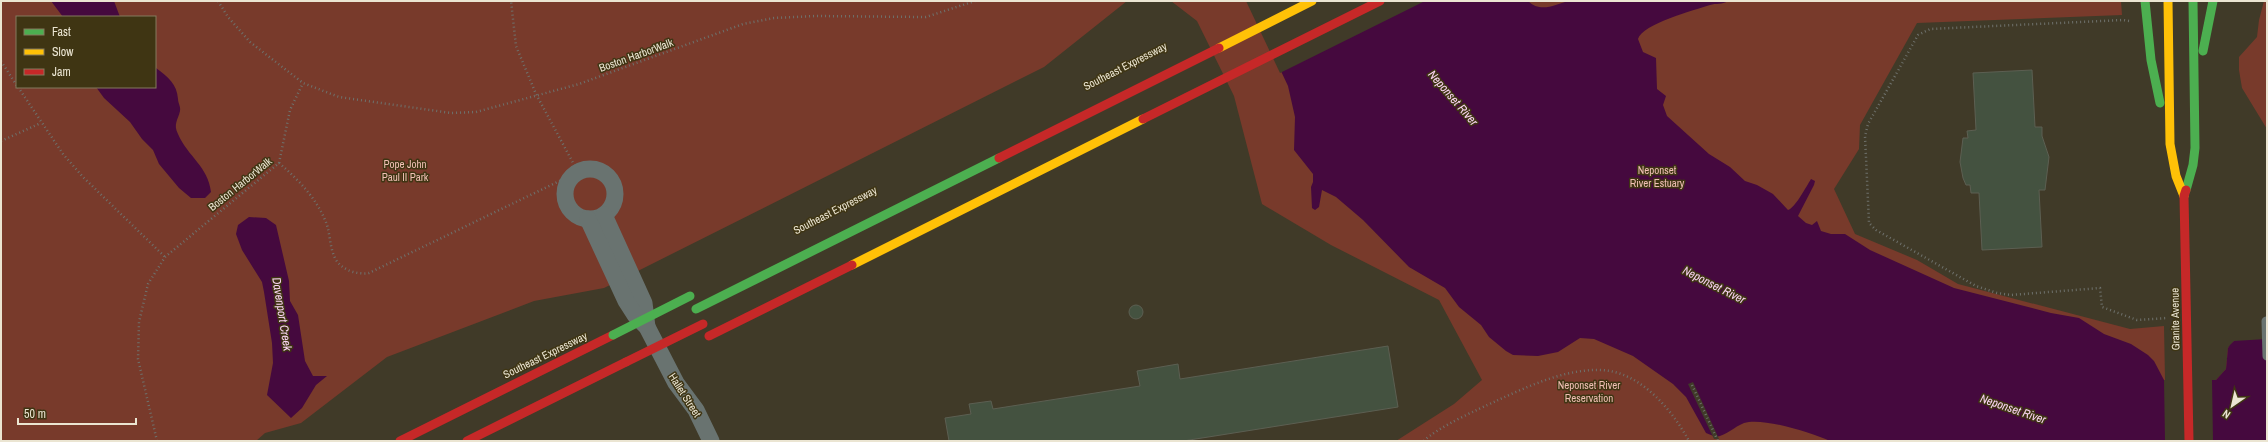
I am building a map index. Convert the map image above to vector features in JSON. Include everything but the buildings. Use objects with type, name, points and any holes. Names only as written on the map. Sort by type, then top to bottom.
[{"type":"highway","points":[[693,311],[1312,1]]},
{"type":"highway","points":[[706,338],[1380,1]]},
{"type":"highway","points":[[2145,1],[2152,67],[2172,159]]},
{"type":"highway","name":"Granite Avenue","points":[[2168,1],[2172,159],[2184,196],[2189,441]]},
{"type":"highway","name":"Granite Avenue","points":[[2184,196],[2193,165],[2195,148],[2193,1]]},
{"type":"highway","points":[[2194,103],[2214,1]]},
{"type":"highway","name":"Southeast Expressway","points":[[400,441],[693,294]]},
{"type":"highway","points":[[467,441],[706,322]]},
{"type":"highway","points":[[653,364],[674,354]]},
{"type":"street","points":[[584,170],[597,170],[603,173],[612,182],[615,196],[610,210],[596,217],[580,218],[573,213],[565,199],[567,183],[578,172],[584,170]]},
{"type":"street","name":"Hallet Street","points":[[596,217],[626,301],[635,315],[650,330],[676,383],[696,410],[711,441]]},
{"type":"lane","points":[[2266,321],[2266,356]]},
{"type":"path","name":"Boston HarborWalk","points":[[218,1],[228,18],[250,42],[303,84],[339,97],[451,113],[476,112],[536,94],[579,84],[743,24],[788,17],[926,17],[975,1]]},
{"type":"path","points":[[279,163],[300,180],[327,224],[335,258],[342,266],[359,274],[369,273],[578,172],[536,94],[516,46],[511,1]]},
{"type":"path","points":[[2147,25],[2123,20],[2092,21],[1930,29],[1918,35],[1868,124],[1865,136],[1869,224],[1876,230],[1983,288],[2011,295],[2100,288],[2102,307],[2137,320],[2167,318]]},
{"type":"path","points":[[1,61],[16,84]]},
{"type":"path","name":"Boston HarborWalk","points":[[157,441],[138,359],[139,322],[148,284],[165,257],[279,163],[290,110],[303,84]]},
{"type":"path","points":[[18,88],[41,123],[83,178],[165,257]]},
{"type":"path","points":[[1,140],[41,123]]},
{"type":"path","points":[[1424,441],[1470,413],[1530,386],[1569,374],[1597,370],[1612,372],[1644,387],[1655,396],[1678,421],[1689,441]]},
{"type":"path","points":[[1692,385],[1718,441]]},
{"type":"green space","name":"Pope John Paul II Park","points":[[1,1],[1127,1],[1044,67],[604,288],[534,301],[387,357],[301,423],[265,433],[256,441],[1,441]]},
{"type":"green space","name":"Neponset River Estuary","points":[[1171,1],[2121,1],[2122,15],[1917,23],[1860,125],[1859,149],[1834,189],[1855,234],[1917,260],[1958,284],[2130,329],[2164,326],[2165,380],[2216,380],[2226,369],[2228,348],[2234,341],[2267,441],[1396,441],[1454,404],[1482,380],[1439,300],[1331,245],[1262,204],[1234,96],[1197,21]]},
{"type":"green space","points":[[2264,1],[2267,1],[2267,129],[2242,88],[2239,70],[2239,57],[2257,37],[2259,20]]},
{"type":"water","points":[[51,1],[114,1],[120,16],[62,16]]},
{"type":"water","name":"Neponset River Estuary","points":[[1248,1],[1528,1],[1537,7],[1548,7],[1568,1],[1728,1],[1724,3],[1712,4],[1670,18],[1649,28],[1642,33],[1638,39],[1643,52],[1656,58],[1657,89],[1666,96],[1663,105],[1667,116],[1709,154],[1730,167],[1745,181],[1757,185],[1773,194],[1788,210],[1797,201],[1811,179],[1815,181],[1814,185],[1798,216],[1806,223],[1812,225],[1817,221],[1821,231],[1831,234],[1845,234],[1870,250],[1954,288],[2051,313],[2079,318],[2104,334],[2131,344],[2148,355],[2154,361],[2164,380],[2216,380],[2226,369],[2228,348],[2234,341],[2267,339],[2267,441],[1830,441],[1812,434],[1763,422],[1744,423],[1724,435],[1716,437],[1706,433],[1686,397],[1673,384],[1633,356],[1594,339],[1580,338],[1558,352],[1538,356],[1513,355],[1489,337],[1481,325],[1459,307],[1445,288],[1409,267],[1363,220],[1336,197],[1322,190],[1319,207],[1315,210],[1312,208],[1311,187],[1313,182],[1313,174],[1294,150],[1295,117],[1288,86]]},
{"type":"water","points":[[156,68],[168,78],[176,89],[180,110],[176,125],[177,131],[182,142],[206,175],[211,192],[205,198],[191,198],[179,188],[159,164],[153,150],[142,139],[130,122],[104,98],[97,88],[156,88]]},
{"type":"water","name":"Davenport Creek","points":[[249,217],[266,218],[276,225],[289,281],[290,301],[298,315],[305,361],[313,376],[327,376],[316,385],[302,408],[291,418],[267,395],[273,363],[272,343],[264,292],[262,282],[242,250],[236,234],[238,225]]},
{"type":"pier","points":[[1246,1],[1425,1],[1280,73]]},
{"type":"pier","points":[[2164,380],[2212,380],[2213,441],[2165,441]]},
{"type":"pier","points":[[1693,382],[1719,439],[1714,439],[1688,384]]},
{"type":"traffic: fast","points":[[2145,1],[2151,60],[2160,103]]},
{"type":"traffic: fast","points":[[2186,190],[2193,165],[2195,148],[2193,1]]},
{"type":"traffic: fast","points":[[2203,51],[2213,1]]},
{"type":"traffic: fast","points":[[696,309],[999,158]]},
{"type":"traffic: fast","points":[[613,335],[690,296]]},
{"type":"traffic: slow","points":[[1219,48],[1312,1]]},
{"type":"traffic: slow","points":[[2168,1],[2170,144],[2176,176],[2184,196]]},
{"type":"traffic: slow","points":[[852,265],[1143,119]]},
{"type":"traffic: jam","points":[[1143,119],[1380,1]]},
{"type":"traffic: jam","points":[[999,158],[1219,48]]},
{"type":"traffic: jam","points":[[2186,190],[2184,196],[2189,441]]},
{"type":"traffic: jam","points":[[709,336],[852,265]]},
{"type":"traffic: jam","points":[[626,362],[703,324]]},
{"type":"traffic: jam","points":[[400,441],[613,335]]},
{"type":"traffic: jam","points":[[467,441],[626,362]]},
{"type":"water label","name":"Neponset River","points":[[1453,98]]},
{"type":"water label","name":"Neponset River","points":[[1714,285]]},
{"type":"water label","name":"Neponset River","points":[[2013,409]]},
{"type":"park label","name":"Neponset River Reservation","points":[[1589,391]]}]
